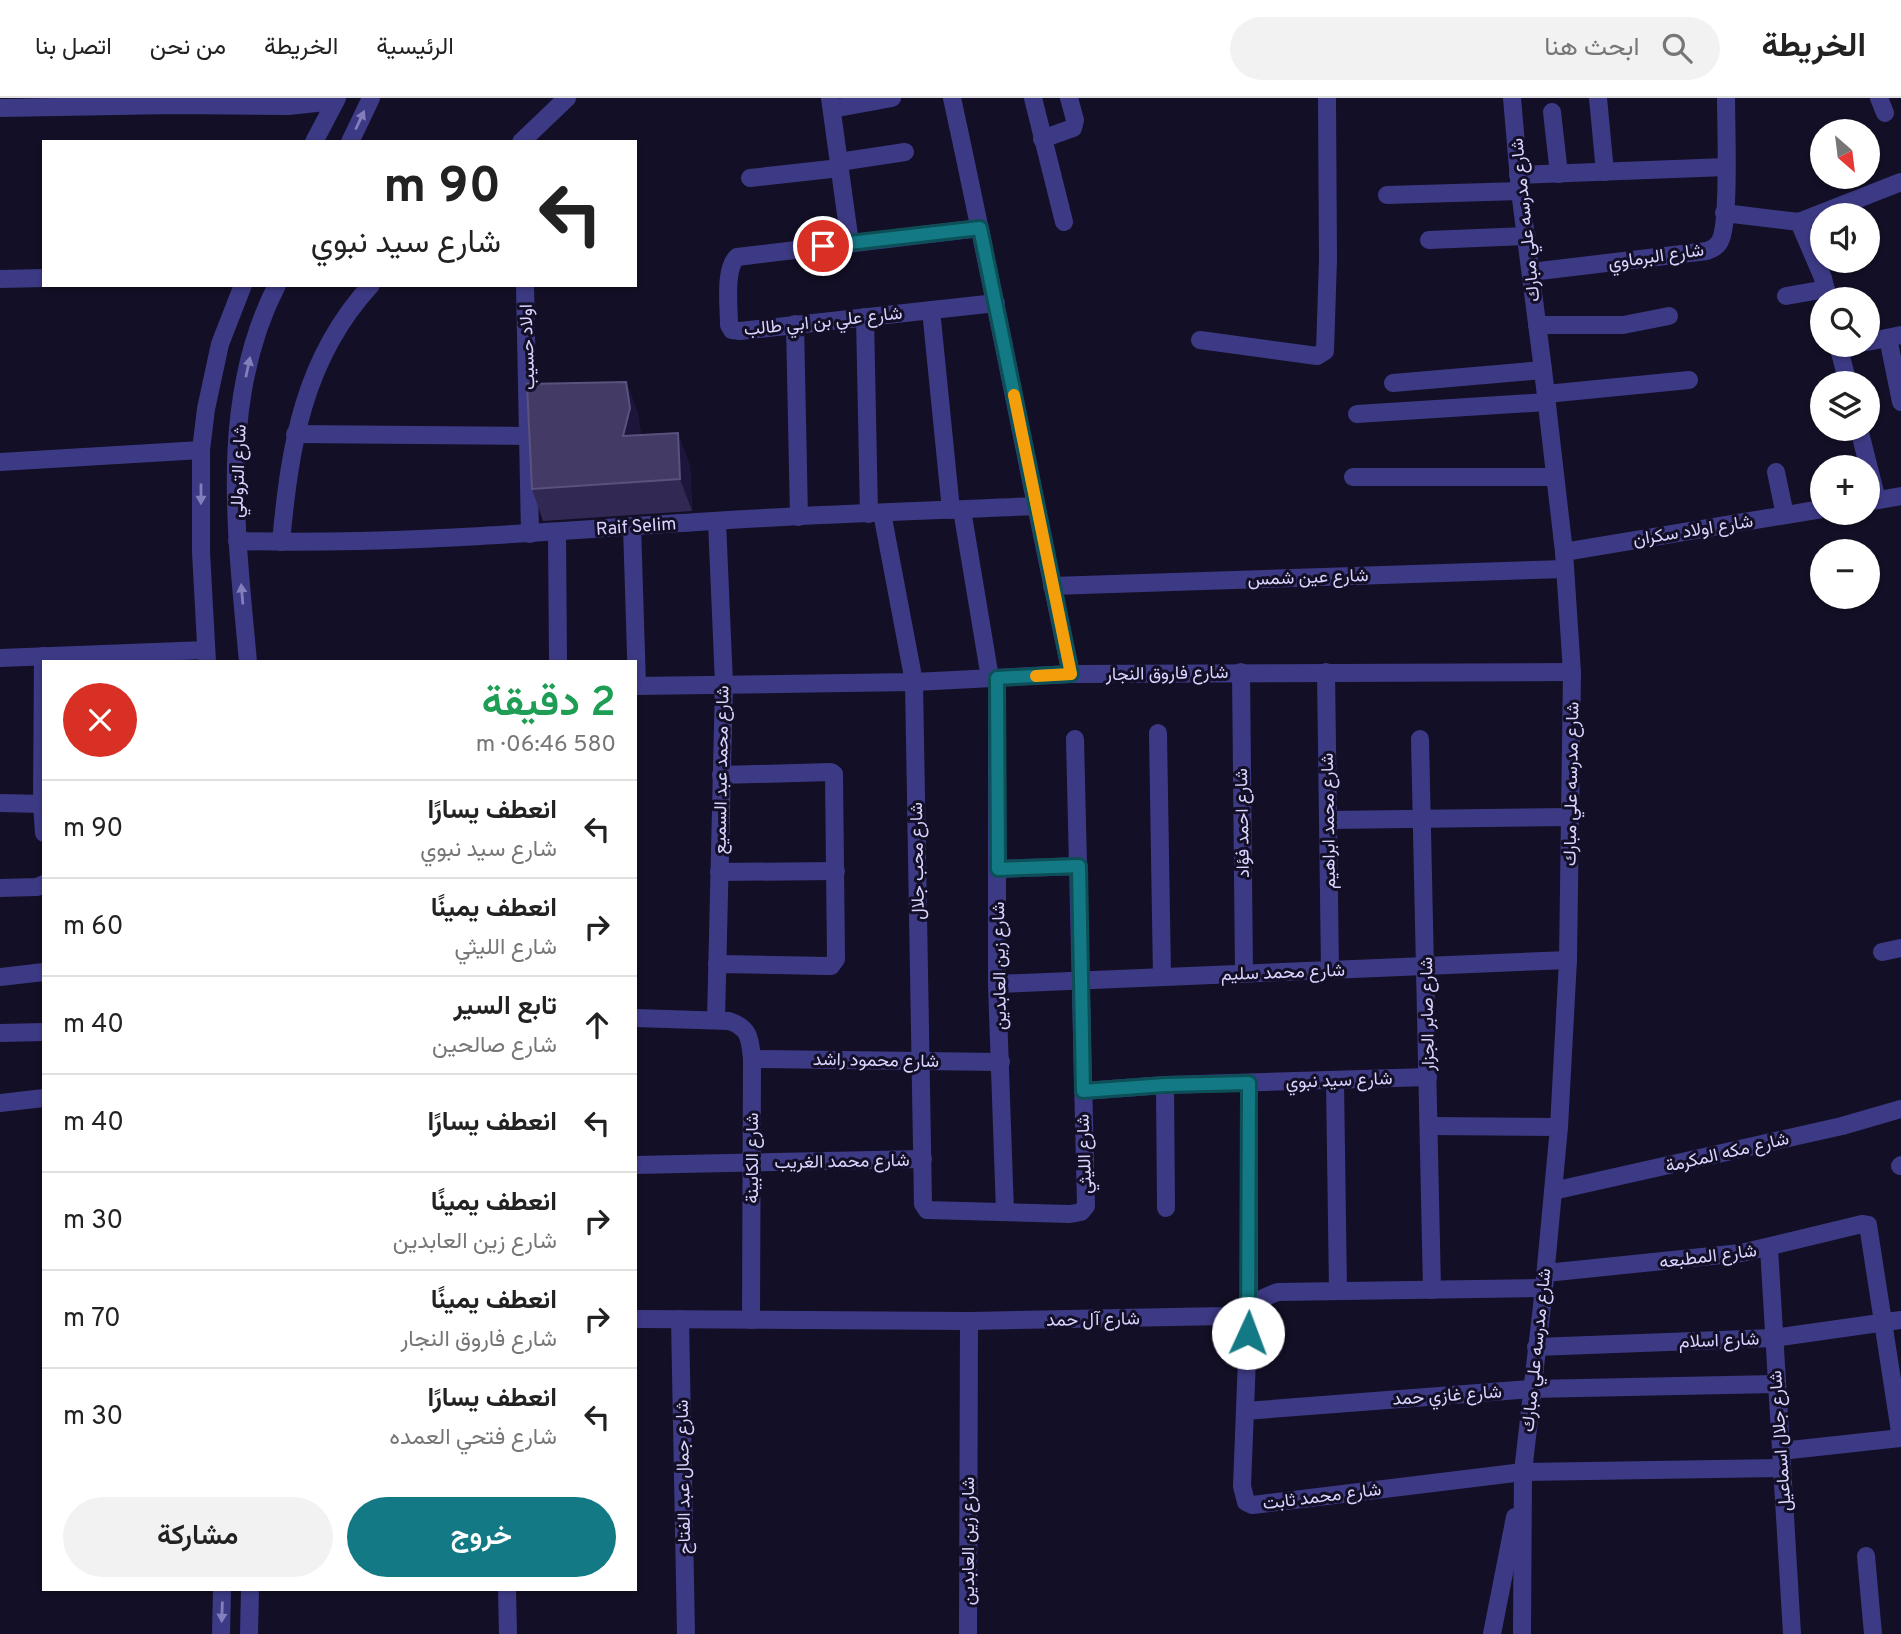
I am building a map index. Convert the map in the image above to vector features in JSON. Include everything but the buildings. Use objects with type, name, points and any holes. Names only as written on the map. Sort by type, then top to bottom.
[{"type":"street","points":[[351,140],[371,98]]},
{"type":"street","points":[[523,140],[567,98]]},
{"type":"street","points":[[892,98],[831,104],[850,243],[980,228]]},
{"type":"street","points":[[952,98],[1071,674]]},
{"type":"street","points":[[1033,98],[1064,222]]},
{"type":"street","points":[[1042,139],[1073,128],[1075,120],[1069,98]]},
{"type":"street","points":[[1200,340],[1317,356],[1325,351],[1328,259],[1327,98]]},
{"type":"street","name":"شارع مدرسه علي مبارك","points":[[1512,98],[1519,183],[1547,398],[1564,561],[1572,672],[1568,960],[1559,1128],[1523,1472],[1522,1634]]},
{"type":"street","points":[[1598,98],[1605,172]]},
{"type":"street","name":"شارع البرماوي","points":[[1531,272],[1712,249],[1721,240],[1724,213],[1726,98]]},
{"type":"street","points":[[0,108],[288,106],[336,100]]},
{"type":"street","points":[[315,140],[336,100]]},
{"type":"street","points":[[1552,112],[1559,174]]},
{"type":"street","points":[[750,178],[905,152]]},
{"type":"street","points":[[1387,195],[1519,183],[1559,174],[1726,167]]},
{"type":"street","points":[[1724,213],[1799,222],[1901,182]]},
{"type":"street","points":[[1799,222],[1824,287]]},
{"type":"street","points":[[1429,240],[1527,236]]},
{"type":"street","name":"شارع علي بن ابي طالب","points":[[850,243],[743,255],[732,261],[729,270],[730,327],[740,331],[996,303]]},
{"type":"street","points":[[0,279],[42,278]]},
{"type":"street","name":"شارع التروللي","points":[[206,656],[201,552],[201,450],[206,409],[220,344],[242,287]]},
{"type":"street","name":"شارع التروللي","points":[[248,660],[235,485],[243,391],[256,333],[276,287]]},
{"type":"street","points":[[281,542],[295,434],[304,398],[317,364],[335,331],[369,287]]},
{"type":"street","name":"اولاد حسيب","points":[[525,287],[530,534]]},
{"type":"street","points":[[1786,296],[1810,295]]},
{"type":"street","name":"شارع زين العابدين","points":[[931,310],[956,510],[993,678],[1005,1212]]},
{"type":"street","points":[[1536,326],[1623,325],[1669,316]]},
{"type":"street","name":"شارع محب جلال","points":[[865,317],[876,514],[914,682],[923,1204],[927,1210]]},
{"type":"street","points":[[795,324],[799,517]]},
{"type":"street","points":[[1895,336],[1901,402]]},
{"type":"street","points":[[1393,383],[1544,370]]},
{"type":"street","points":[[1357,414],[1547,398],[1689,380]]},
{"type":"street","points":[[295,434],[530,436]]},
{"type":"street","points":[[0,462],[201,450]]},
{"type":"street","points":[[1776,472],[1785,515]]},
{"type":"street","points":[[1353,477],[1554,477]]},
{"type":"street","points":[[1880,500],[1901,496]]},
{"type":"street","name":"Raif Selim","points":[[237,541],[557,533],[717,521],[1035,506]]},
{"type":"street","name":"شارع اولاد سكران","points":[[1564,561],[1810,511]]},
{"type":"street","name":"شارع محمد عبد السميع","points":[[716,1020],[723,684],[717,521]]},
{"type":"street","points":[[632,526],[635,660]]},
{"type":"street","points":[[557,533],[558,660]]},
{"type":"street","name":"شارع عين شمس","points":[[1052,586],[1564,561]]},
{"type":"street","points":[[0,658],[206,656]]},
{"type":"street","name":"شارع احمد فؤاد","points":[[1241,672],[1244,974]]},
{"type":"street","name":"شارع محمد ابراهيم","points":[[1326,672],[1331,970]]},
{"type":"street","name":"شارع فاروق النجار","points":[[637,686],[914,682],[1071,674],[1572,672]]},
{"type":"street","points":[[1158,733],[1162,977]]},
{"type":"street","name":"شارع الليثي","points":[[927,1210],[1070,1214],[1085,1210],[1074,738]]},
{"type":"street","name":"شارع صابر الجزار","points":[[1420,738],[1432,1290]]},
{"type":"street","points":[[717,964],[831,966],[836,959],[834,774],[722,775]]},
{"type":"street","points":[[0,803],[42,804]]},
{"type":"street","points":[[1328,820],[1570,817]]},
{"type":"street","points":[[998,869],[1079,866]]},
{"type":"street","points":[[719,873],[836,871]]},
{"type":"street","points":[[0,888],[42,885]]},
{"type":"street","points":[[1882,952],[1901,948]]},
{"type":"street","name":"شارع محمد سليم","points":[[998,984],[1568,960]]},
{"type":"street","points":[[0,977],[42,972]]},
{"type":"street","points":[[637,1018],[716,1020]]},
{"type":"street","name":"شارع الكابينة","points":[[716,1020],[741,1025],[750,1041],[751,1320]]},
{"type":"street","points":[[0,1033],[42,1032]]},
{"type":"street","name":"شارع محمود راشد","points":[[752,1059],[1001,1062]]},
{"type":"street","name":"شارع سيد نبوي","points":[[1083,1091],[1165,1085],[1428,1077]]},
{"type":"street","points":[[1335,1081],[1338,1291]]},
{"type":"street","name":"شارع محمد ثابت","points":[[1249,1083],[1249,1307],[1242,1486],[1246,1502],[1252,1505],[1523,1472]]},
{"type":"street","points":[[1165,1085],[1166,1208]]},
{"type":"street","points":[[0,1103],[42,1098]]},
{"type":"street","name":"شارع مكه المكرمة","points":[[1553,1191],[1842,1126],[1901,1109]]},
{"type":"street","points":[[1429,1126],[1559,1128]]},
{"type":"street","name":"شارع محمد الغريب","points":[[637,1165],[923,1160]]},
{"type":"street","name":"شارع المطبعه","points":[[1545,1281],[1741,1253],[1856,1225],[1868,1225],[1883,1324]]},
{"type":"street","name":"شارع جلال اسماعيل","points":[[1769,1248],[1792,1634]]},
{"type":"street","name":"شارع آل حمد","points":[[637,1319],[968,1321],[1225,1316],[1278,1292],[1432,1290],[1545,1281]]},
{"type":"street","name":"شارع جمال عبد الفتاح","points":[[680,1319],[686,1634]]},
{"type":"street","name":"شارع اسلام","points":[[1536,1347],[1773,1338],[1901,1320]]},
{"type":"street","name":"شارع زين العابدين","points":[[968,1321],[968,1634]]},
{"type":"street","points":[[1523,1472],[1781,1460],[1901,1438],[1883,1324]]},
{"type":"street","name":"شارع غازي حمد","points":[[1245,1411],[1531,1389],[1776,1384]]},
{"type":"street","name":"شارع مدرسه علي مبارك","points":[[1492,1634],[1523,1472]]},
{"type":"street","points":[[1866,1556],[1873,1634]]},
{"type":"street","points":[[221,1634],[222,1591]]},
{"type":"street","points":[[249,1634],[250,1591]]},
{"type":"street","points":[[507,1591],[508,1634]]},
{"type":"slow traffic","points":[[1014,395],[1071,674],[1036,676]]},
{"type":"route","points":[[823,246],[980,228],[1071,674],[997,678],[998,869],[1079,866],[1083,1091],[1249,1083],[1248,1333]]}]
